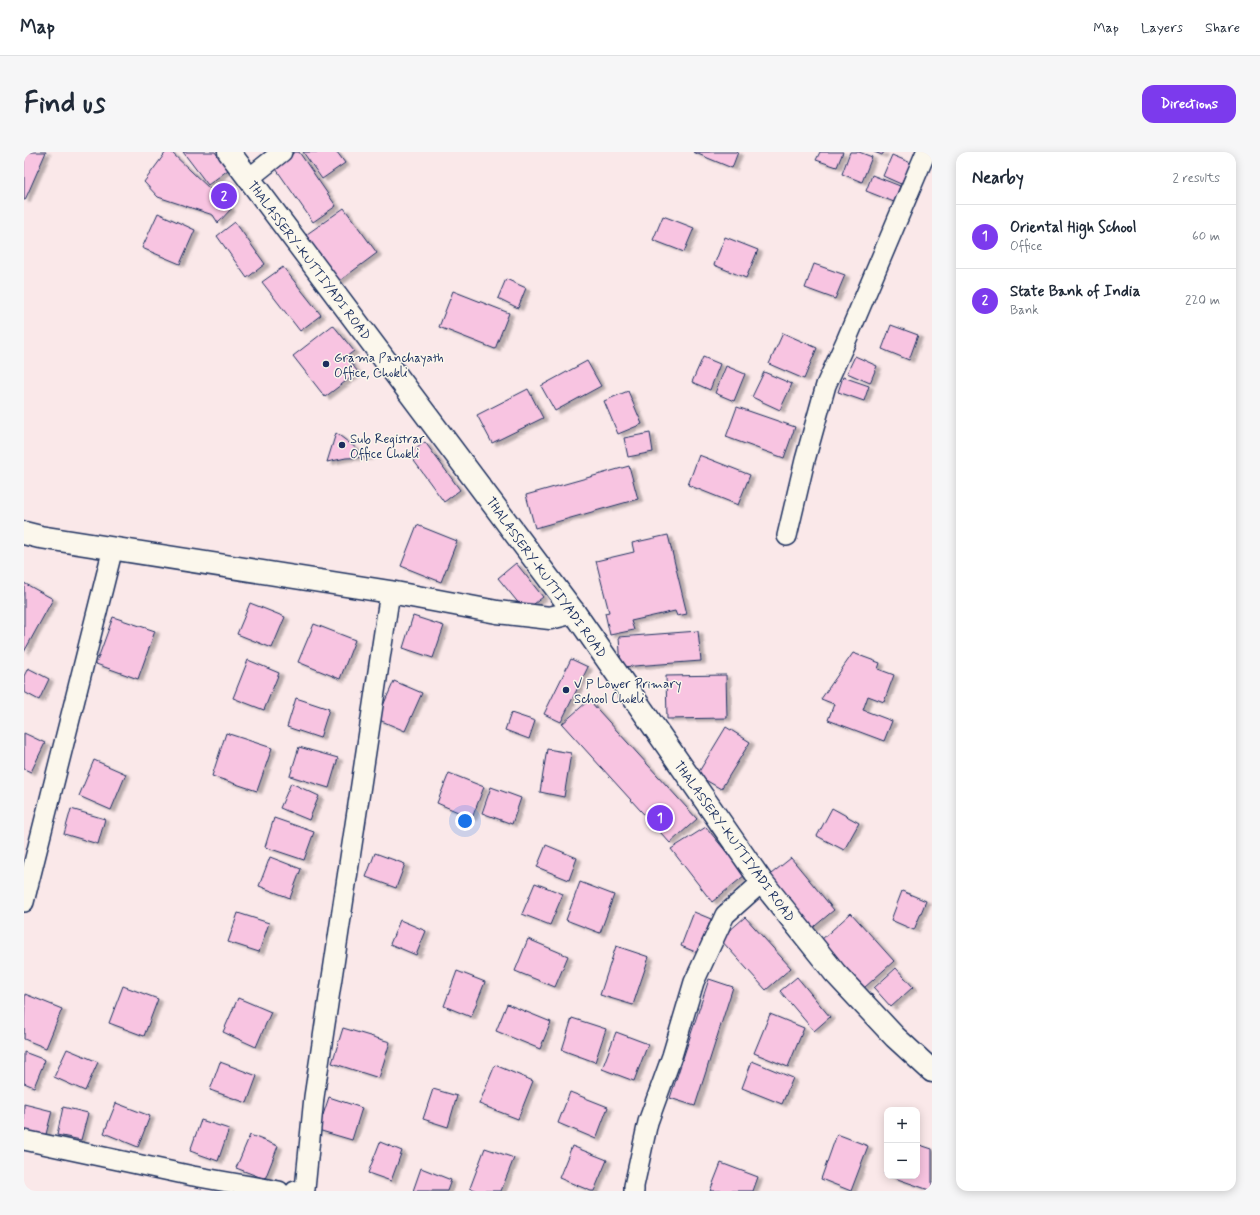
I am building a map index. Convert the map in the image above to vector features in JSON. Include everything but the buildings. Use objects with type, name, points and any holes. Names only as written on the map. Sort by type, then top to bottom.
[{"type":"main road","name":"THALASSERY-KUTTIYADI ROAD","points":[[229,152],[574,612],[762,882],[835,973],[895,1037],[932,1071]]},
{"type":"main road","points":[[24,533],[40,537],[390,592],[497,612],[550,618],[574,612]]},
{"type":"street","points":[[248,179],[282,152]]},
{"type":"street","points":[[788,536],[805,460],[826,385],[926,152]]},
{"type":"street","points":[[24,902],[113,548]]},
{"type":"street","points":[[304,1190],[314,1096],[390,592]]},
{"type":"street","points":[[634,1191],[648,1122],[672,1056],[694,982],[725,915],[762,882]]},
{"type":"street","points":[[24,1140],[193,1176],[279,1191]]},
{"type":"place","name":"State Bank of India","points":[[224,196]]},
{"type":"place","name":"Grama Panchayath Office, Chokli","points":[[326,364]]},
{"type":"place","name":"Sub Registrar Office Chokli","points":[[342,445]]},
{"type":"place","name":"V P Lower Primary School Chokli","points":[[566,690]]},
{"type":"place","name":"Oriental High School","points":[[660,818]]}]
